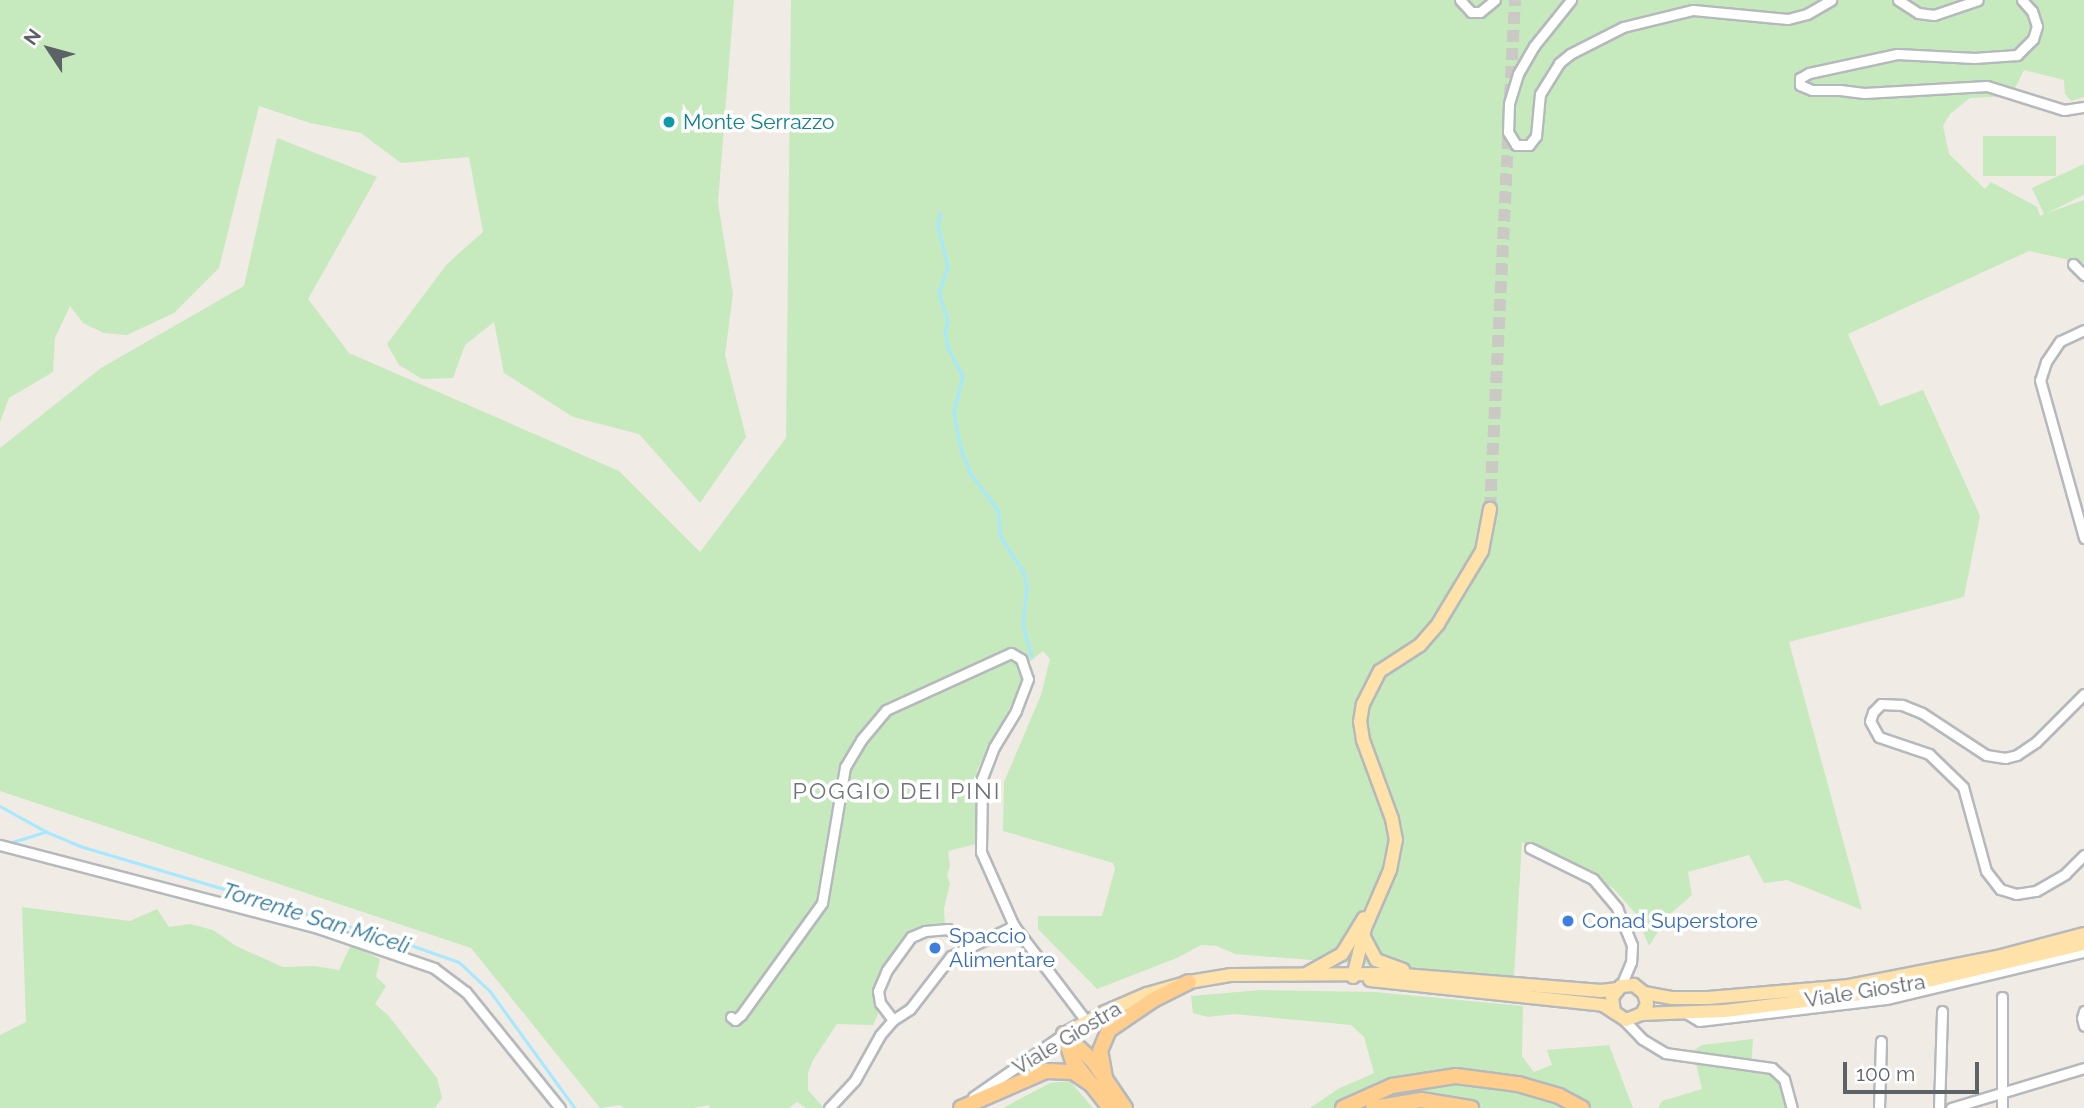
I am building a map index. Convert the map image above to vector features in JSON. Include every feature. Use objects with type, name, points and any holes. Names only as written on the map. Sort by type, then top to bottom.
[{"type":"highway","points":[[1100,1082],[1100,1051],[1109,1030],[1153,1000],[1189,982]]},
{"type":"highway","points":[[1065,1034],[1093,1061],[1110,1108]]},
{"type":"highway","points":[[959,1108],[1046,1071],[1073,1072],[1100,1082],[1125,1108]]},
{"type":"highway","points":[[1343,1108],[1392,1086],[1456,1076],[1518,1084],[1559,1096],[1582,1108]]},
{"type":"highway","points":[[1373,1108],[1421,1100],[1471,1108]]},
{"type":"main road","points":[[1353,977],[1376,900],[1390,870],[1396,840],[1392,819],[1363,740],[1360,722],[1363,704],[1380,671],[1420,645],[1438,624],[1482,551],[1488,533],[1490,509]]},
{"type":"main road","points":[[1303,975],[1335,960],[1376,900]]},
{"type":"main road","name":"Viale Giostra","points":[[1642,990],[1673,998],[1708,998],[1849,986],[1984,960],[2084,934]]},
{"type":"main road","points":[[1364,936],[1376,960],[1441,979]]},
{"type":"main road","points":[[1349,943],[1347,957],[1353,977]]},
{"type":"main road","name":"Viale Giostra","points":[[1641,1016],[1682,1011],[1725,1011],[1885,991],[2084,944]]},
{"type":"main road","name":"Viale Giostra","points":[[1065,1034],[1125,1002],[1189,982],[1231,975],[1353,977],[1391,974],[1601,991],[1620,988]]},
{"type":"main road","name":"Viale Giostra","points":[[1353,977],[1388,984],[1592,1004],[1618,1015]]},
{"type":"main road","points":[[1620,988],[1642,990],[1647,1004],[1641,1016],[1618,1015],[1612,997],[1620,988]]},
{"type":"street","points":[[1460,0],[1471,12],[1480,12],[1495,0]]},
{"type":"street","points":[[1571,0],[1534,46],[1518,74],[1509,104],[1508,132],[1516,145],[1529,145],[1536,136],[1539,94],[1559,63],[1570,54],[1613,32],[1639,22],[1693,10],[1788,19],[1807,14],[1830,0]]},
{"type":"street","points":[[1898,0],[1918,13],[1934,15],[1978,0]]},
{"type":"street","points":[[2022,0],[2032,11],[2037,26],[2033,39],[2017,55],[1974,58],[1897,54],[1809,73],[1800,78],[1800,85],[1812,90],[1864,93],[1987,86],[2064,110],[2084,107]]},
{"type":"street","points":[[2073,264],[2084,275]]},
{"type":"street","points":[[2084,330],[2060,341],[2046,362],[2040,380],[2084,538]]},
{"type":"street","points":[[731,1017],[735,1020],[741,1015],[822,903],[845,767],[861,740],[886,710],[1011,653],[1021,659],[1028,679],[1016,711],[994,747],[982,779],[981,852],[1014,926],[1086,1021]]},
{"type":"street","points":[[2084,694],[2036,742],[2017,755],[2005,758],[1986,755],[1922,713],[1902,705],[1881,704],[1870,721],[1879,737],[1929,754],[1963,787],[1986,871],[2000,889],[2016,894],[2036,891],[2064,874],[2084,855]]},
{"type":"street","points":[[1,846],[349,937],[434,968],[466,992],[560,1108]]},
{"type":"street","points":[[1530,848],[1593,878],[1602,887],[1628,931],[1631,962],[1642,990]]},
{"type":"street","points":[[829,1108],[855,1080],[873,1045],[894,1020],[910,1009],[951,956],[1014,926]]},
{"type":"street","points":[[894,1020],[880,1003],[878,991],[892,962],[911,937],[925,931],[948,929],[970,946]]},
{"type":"street","points":[[1682,1011],[1699,1021],[1886,999],[2084,952]]},
{"type":"street","points":[[1620,988],[1631,962]]},
{"type":"street","points":[[2002,997],[2002,1108]]},
{"type":"street","points":[[1939,1108],[1942,1011]]},
{"type":"street","points":[[2084,1011],[2081,1018],[2084,1026]]},
{"type":"street","points":[[1618,1015],[1642,1040],[1670,1054],[1773,1068],[1784,1079],[1792,1108]]},
{"type":"street","points":[[1641,1016],[1638,1028],[1642,1040]]},
{"type":"street","name":"Viale Giostra","points":[[959,1108],[1065,1034]]},
{"type":"street","points":[[1879,1108],[1881,1041]]},
{"type":"street","points":[[1951,1108],[2084,1068]]},
{"type":"green space","points":[[0,0],[734,0],[718,203],[733,294],[725,355],[746,437],[700,503],[639,434],[573,417],[504,373],[494,322],[465,345],[453,378],[422,379],[399,365],[387,344],[447,264],[483,232],[469,157],[401,163],[361,133],[310,123],[259,106],[219,268],[174,313],[127,335],[104,333],[83,323],[70,306],[55,338],[53,372],[9,398],[0,422]]},
{"type":"green space","points":[[791,0],[2084,0],[2084,97],[2071,101],[2065,94],[2064,80],[2024,70],[2011,96],[1970,98],[1950,114],[1943,126],[1949,154],[1985,189],[1991,182],[2037,207],[2040,216],[2044,214],[2032,188],[2084,164],[2084,195],[2047,213],[2084,200],[2084,263],[2029,251],[1848,334],[1880,406],[1923,390],[1980,516],[1964,597],[1789,642],[1862,910],[1787,880],[1764,883],[1749,855],[1688,872],[1692,895],[1668,916],[1649,946],[1636,914],[1613,888],[1522,842],[1514,976],[1235,954],[1217,946],[1201,945],[1177,958],[1097,989],[1038,929],[1038,916],[1102,916],[1115,869],[1113,863],[1003,831],[1004,782],[1041,695],[1050,659],[1043,651],[1018,671],[1022,681],[1017,694],[977,770],[976,844],[948,851],[950,866],[947,875],[950,884],[944,908],[945,925],[914,932],[875,997],[879,1012],[873,1025],[837,1024],[813,1060],[808,1073],[808,1090],[824,1108],[806,1108],[797,1102],[789,1108],[710,1108],[709,1105],[694,1108],[624,1108],[620,1105],[600,1108],[471,948],[0,791],[0,448],[101,368],[244,286],[277,138],[377,177],[308,299],[349,353],[619,471],[700,552],[786,438]]},
{"type":"green space","points":[[1983,136],[2056,136],[2056,176],[1983,176]]},
{"type":"green space","points":[[22,907],[130,921],[157,909],[169,927],[190,924],[213,930],[236,946],[283,967],[314,966],[339,970],[351,945],[380,959],[376,977],[386,986],[375,1004],[388,1015],[437,1078],[442,1098],[435,1108],[0,1108],[0,1035],[26,1022]]},
{"type":"green space","points":[[1260,990],[1375,992],[1523,1006],[1522,1056],[1534,1072],[1552,1065],[1547,1050],[1609,1045],[1633,1108],[1310,1108],[1338,1089],[1374,1073],[1364,1037],[1351,1025],[1234,1014],[1208,1017],[1193,1013],[1191,996]]},
{"type":"green space","points":[[1753,1039],[1751,1070],[1769,1072],[1779,1082],[1786,1108],[1658,1108],[1662,1101],[1702,1089],[1693,1051],[1702,1045]]},
{"type":"green space","points":[[1070,1081],[1093,1108],[1003,1108],[1050,1083]]},
{"type":"waterway","points":[[941,213],[938,226],[948,267],[939,293],[948,321],[945,332],[948,348],[963,376],[954,413],[961,449],[971,474],[998,510],[1001,537],[1024,573],[1027,588],[1023,624],[1032,657]]},
{"type":"waterway","name":"Torrente San Miceli","points":[[0,806],[47,832],[80,846],[408,944],[459,962],[490,991],[575,1108]]},
{"type":"waterway","points":[[9,843],[46,832]]},
{"type":"tunnel","points":[[1510,96],[1515,0]]},
{"type":"tunnel","points":[[1490,509],[1509,125]]},
{"type":"place","name":"Monte Serrazzo","points":[[669,122]]},
{"type":"place","name":"Conad Superstore","points":[[1568,921]]},
{"type":"place","name":"Spaccio Alimentare","points":[[935,948]]},
{"type":"district","name":"POGGIO DEI PINI","points":[[897,791]]}]
